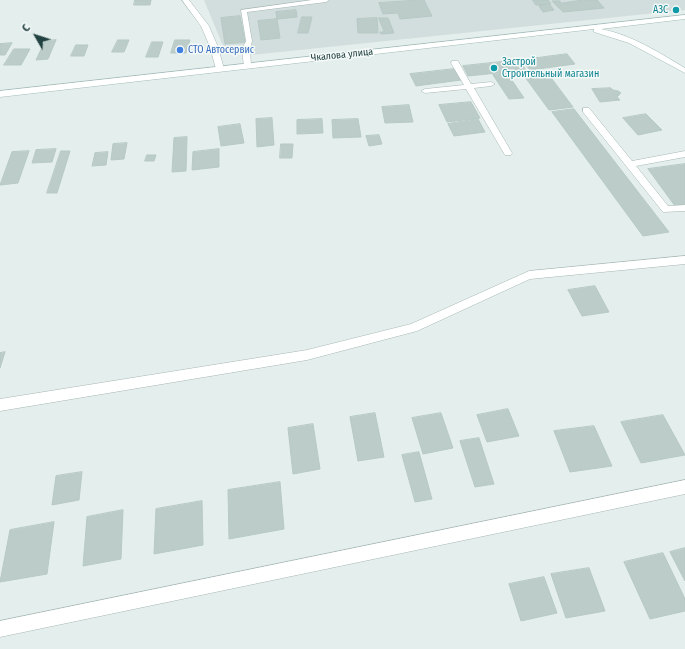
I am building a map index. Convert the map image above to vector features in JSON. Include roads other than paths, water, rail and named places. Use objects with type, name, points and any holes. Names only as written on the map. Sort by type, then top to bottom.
[{"type":"main road","points":[[185,0],[205,26],[214,48],[220,69]]},
{"type":"main road","name":"Чкалова улица","points":[[0,94],[247,65],[685,17]]},
{"type":"main road","points":[[637,22],[630,24],[626,31],[644,48]]},
{"type":"main road","points":[[576,30],[606,32],[644,48],[685,71]]},
{"type":"main road","points":[[0,629],[685,487]]},
{"type":"lane","points":[[247,65],[246,49],[249,41],[243,11],[326,0]]},
{"type":"lane","points":[[454,63],[508,153]]},
{"type":"lane","points":[[425,91],[490,84]]},
{"type":"lane","points":[[586,110],[666,210],[685,208]]},
{"type":"lane","points":[[630,164],[685,154]]},
{"type":"lane","points":[[0,405],[307,355],[413,328],[529,275],[685,260]]},
{"type":"place","name":"АЗС","points":[[676,10]]},
{"type":"place","name":"СТО Автосервис","points":[[180,50]]},
{"type":"place","name":"Застрой Строительный магазин","points":[[494,68]]}]
